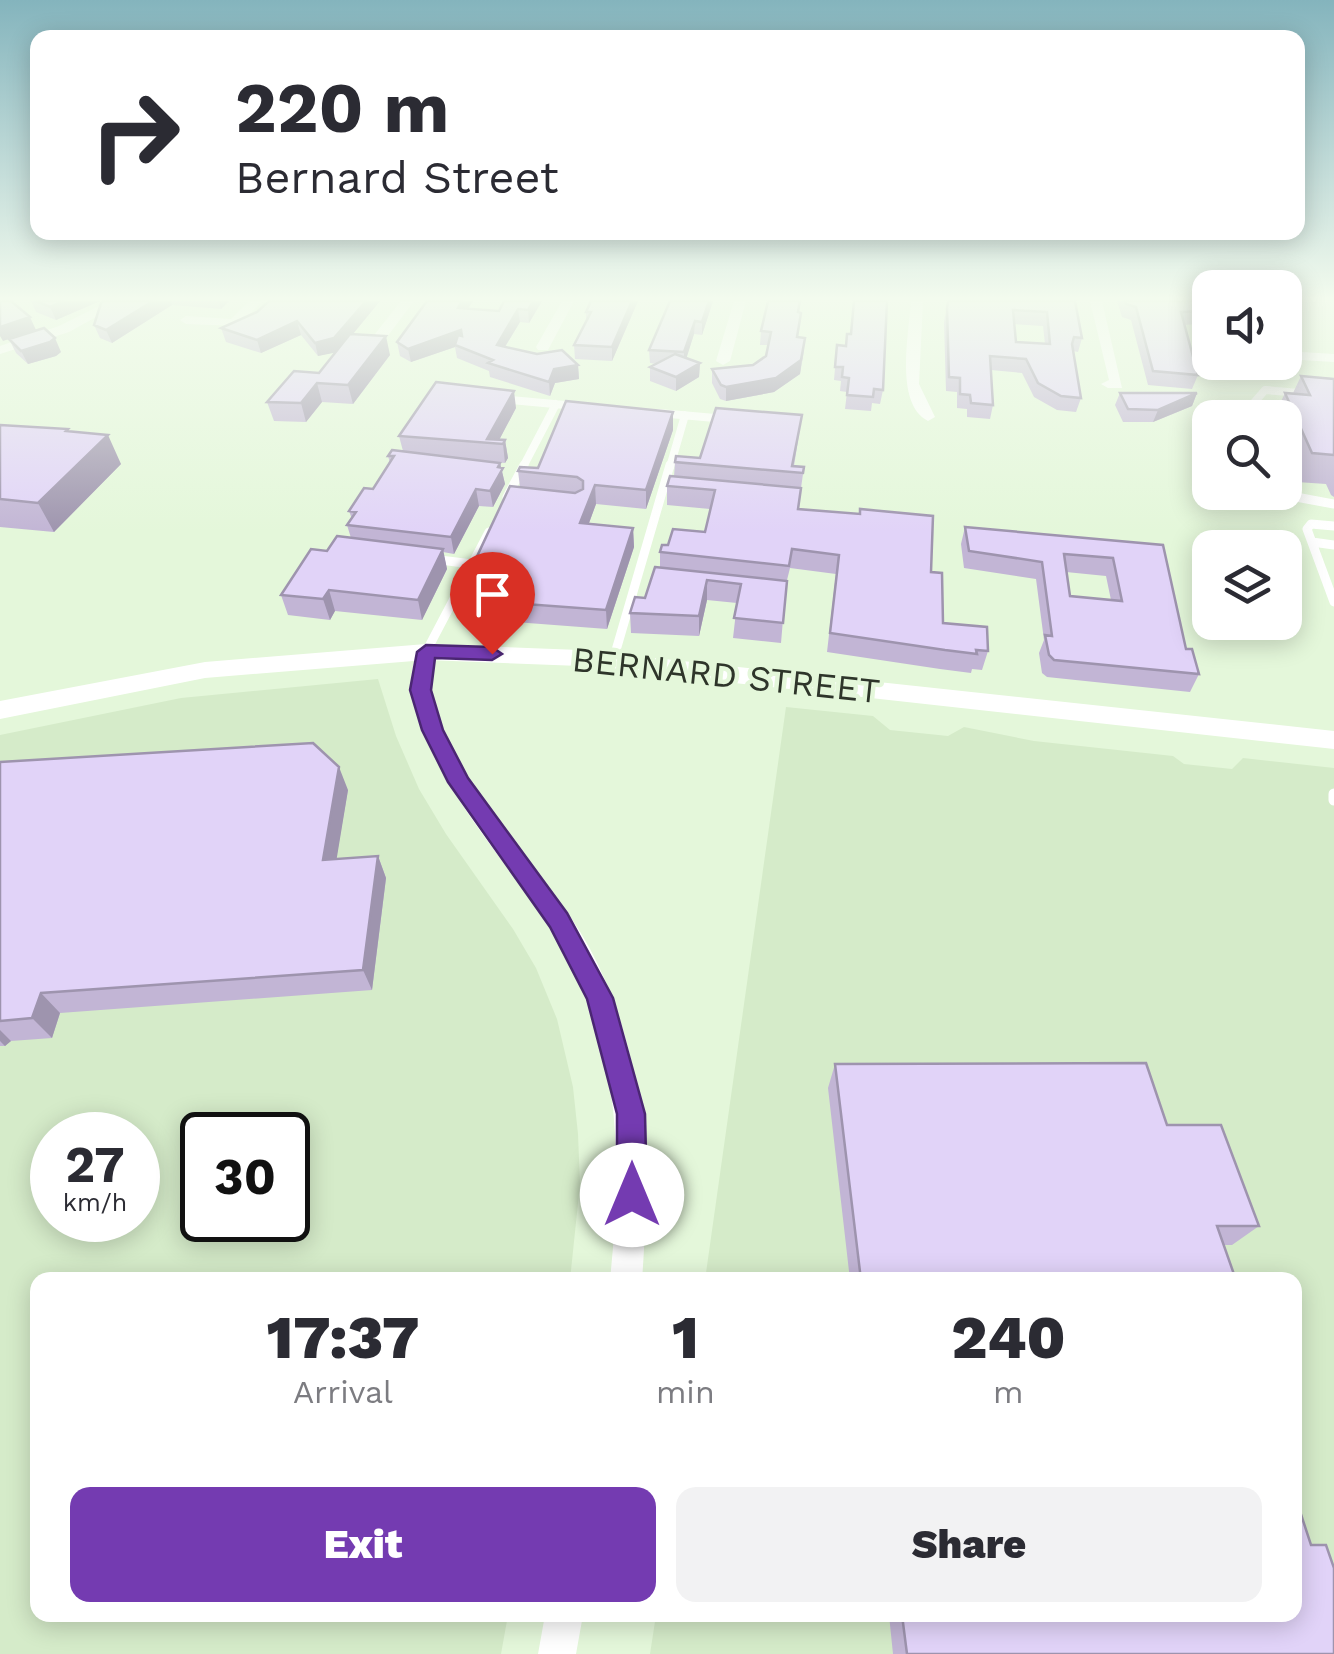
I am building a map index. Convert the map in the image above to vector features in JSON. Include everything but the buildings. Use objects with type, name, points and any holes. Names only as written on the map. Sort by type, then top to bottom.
[{"type":"street","points":[[912,378],[928,417]]},
{"type":"street","points":[[1108,384],[1116,384],[1115,378]]},
{"type":"street","points":[[426,652],[420,690],[447,762],[471,803],[579,953],[616,1047],[631,1114],[632,1228],[627,1272]]},
{"type":"street","name":"BERNARD STREET","points":[[0,710],[204,670],[426,652],[525,655],[1334,740]]},
{"type":"street","points":[[557,1654],[563,1622]]},
{"type":"lane","points":[[1256,400],[1265,390],[1334,396]]},
{"type":"lane","points":[[483,398],[593,407]]},
{"type":"lane","points":[[426,652],[556,404]]},
{"type":"lane","points":[[648,412],[738,420]]},
{"type":"lane","points":[[612,664],[685,416]]},
{"type":"lane","points":[[500,470],[520,472]]},
{"type":"lane","points":[[663,486],[681,487]]},
{"type":"lane","points":[[508,496],[525,498]]},
{"type":"lane","points":[[1302,499],[1334,504]]},
{"type":"lane","points":[[1334,526],[1308,526],[1334,602]]},
{"type":"lane","points":[[1312,542],[1334,544]]},
{"type":"lane","points":[[418,558],[472,564]]},
{"type":"lane","points":[[636,577],[656,579]]},
{"type":"shaded area","points":[[378,679],[396,736],[419,789],[513,929],[536,968],[557,1019],[573,1087],[578,1134],[580,1184],[571,1272],[30,1272],[30,1622],[507,1622],[501,1654],[0,1654],[0,735],[181,698]]},
{"type":"shaded area","points":[[786,707],[873,716],[890,730],[948,736],[964,727],[1034,741],[1173,756],[1184,764],[1232,769],[1243,758],[1334,768],[1334,1654],[650,1654],[655,1622],[1302,1622],[1302,1272],[706,1272]]},
{"type":"route","points":[[492,654],[426,652],[420,690],[447,762],[492,833],[559,920],[600,998],[631,1114],[632,1195]]}]
